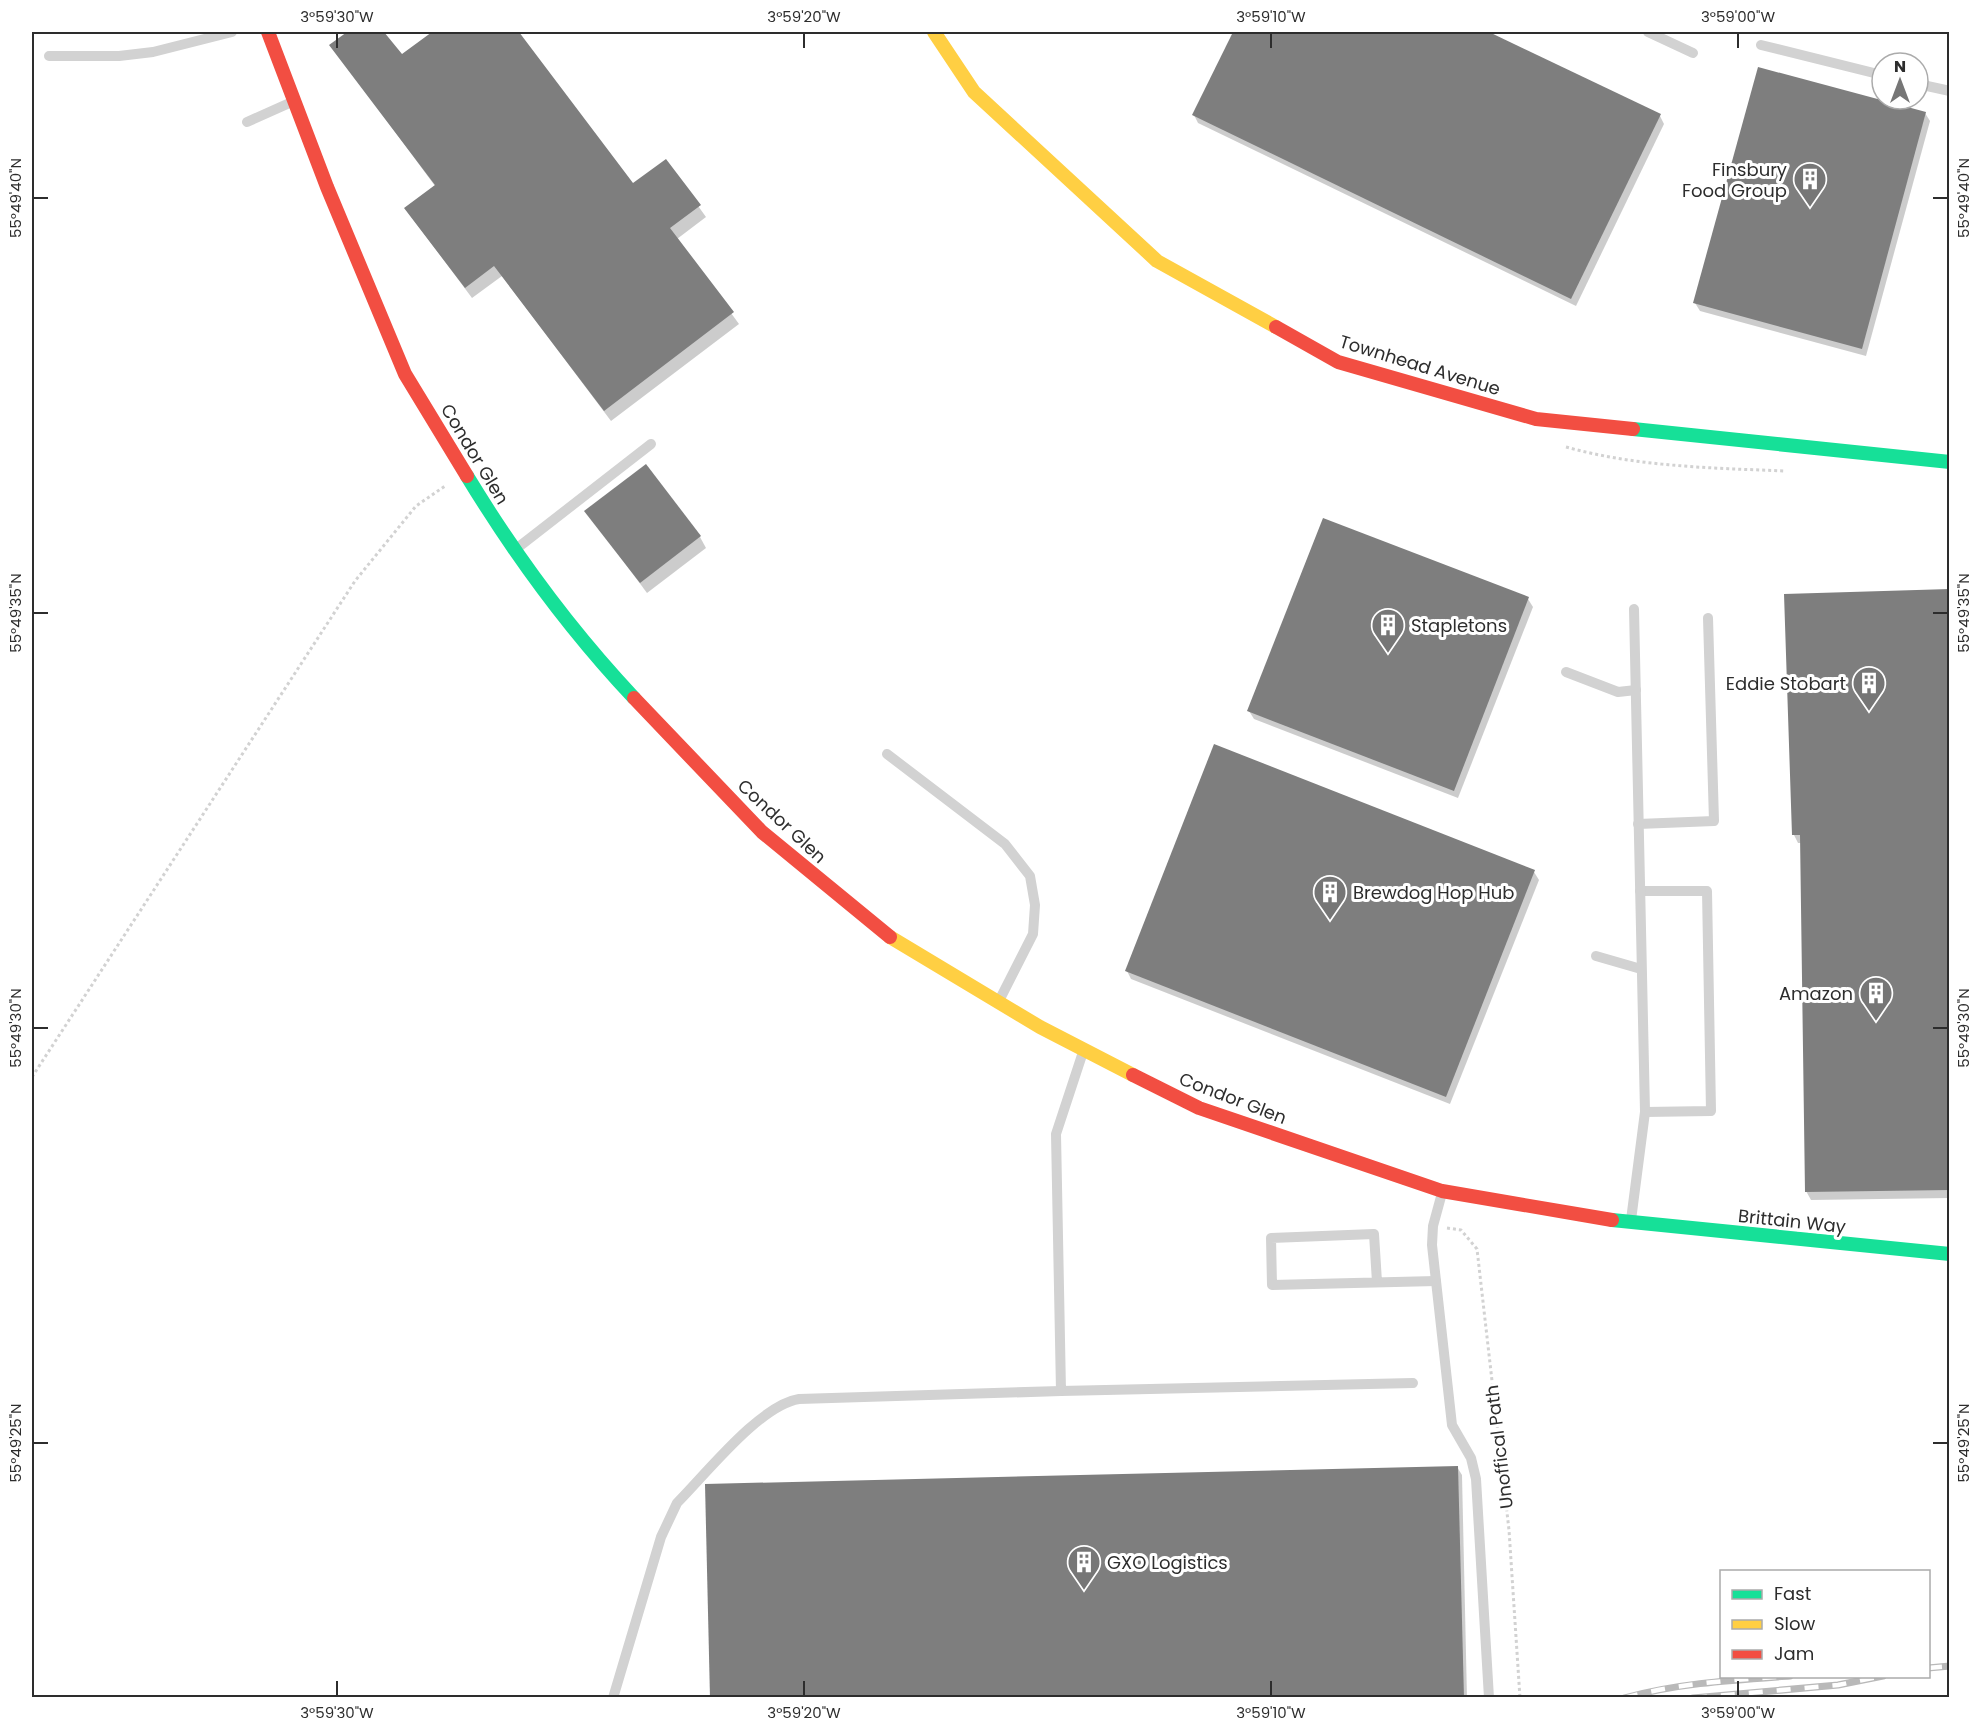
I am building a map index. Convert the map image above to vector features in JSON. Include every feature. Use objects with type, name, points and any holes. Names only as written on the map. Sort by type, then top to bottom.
[{"type":"street","name":"Condor Glen","points":[[268,32],[327,187],[405,374],[466,475],[499,528],[598,660],[762,832],[885,934],[1040,1027],[1199,1108],[1442,1191],[1630,1223]]},
{"type":"street","name":"Townhead Avenue","points":[[934,32],[974,92],[1157,261],[1338,362],[1536,419],[1947,460]]},
{"type":"street","name":"Brittain Way","points":[[1630,1223],[1950,1254]]},
{"type":"lane","points":[[50,56],[119,56],[153,52],[232,32]]},
{"type":"lane","points":[[1648,32],[1693,53]]},
{"type":"lane","points":[[1761,45],[1870,72]]},
{"type":"lane","points":[[1930,87],[1950,91]]},
{"type":"lane","points":[[247,122],[294,100]]},
{"type":"lane","points":[[515,550],[651,444]]},
{"type":"lane","points":[[1630,1223],[1645,1112],[1634,609]]},
{"type":"lane","points":[[1638,824],[1714,821],[1708,618]]},
{"type":"lane","points":[[1566,672],[1618,692],[1636,690]]},
{"type":"lane","points":[[887,754],[1005,844],[1030,876],[1035,904],[1033,934],[998,1002]]},
{"type":"lane","points":[[1640,891],[1707,891],[1711,1111],[1645,1112]]},
{"type":"lane","points":[[1596,957],[1641,969]]},
{"type":"lane","points":[[1061,1391],[1056,1134],[1084,1050]]},
{"type":"lane","points":[[1442,1191],[1433,1226],[1432,1245],[1452,1425],[1471,1458],[1476,1479],[1489,1698]]},
{"type":"lane","points":[[1377,1282],[1374,1234],[1271,1238],[1272,1285],[1436,1281]]},
{"type":"lane","points":[[613,1698],[661,1537],[677,1503],[752,1425],[773,1408],[788,1400],[1413,1383]]},
{"type":"path","points":[[1559,445],[1592,455],[1681,467],[1795,471]]},
{"type":"path","points":[[32,1077],[354,581],[416,506],[466,475]]},
{"type":"path","name":"Unoffical Path","points":[[1433,1226],[1461,1230],[1477,1249],[1509,1530],[1520,1698]]},
{"type":"building","points":[[347,32],[384,32],[402,54],[432,32],[519,32],[633,183],[666,159],[701,205],[670,228],[734,312],[604,411],[494,266],[465,288],[404,208],[435,185],[329,45]]},
{"type":"building","points":[[1233,32],[1489,32],[1661,114],[1571,299],[1192,115]]},
{"type":"building","name":"Finsbury Food Group","points":[[1758,67],[1870,97],[1870,111],[1926,112],[1862,349],[1693,303]]},
{"type":"building","points":[[646,464],[701,536],[640,583],[584,511]]},
{"type":"building","name":"Stapletons","points":[[1323,518],[1529,597],[1454,791],[1247,711]]},
{"type":"building","points":[[1950,589],[1950,1190],[1805,1192],[1800,835],[1792,835],[1784,594]]},
{"type":"building","name":"Brewdog Hop Hub","points":[[1214,744],[1535,870],[1446,1097],[1125,971]]},
{"type":"building","name":"GXO Logistics","points":[[1458,1466],[1464,1698],[710,1698],[705,1484]]},
{"type":"railway","points":[[1930,1668],[1950,1666]]},
{"type":"railway","points":[[1624,1698],[1685,1686],[1765,1678]]},
{"type":"railway","points":[[1693,1698],[1838,1685],[1873,1678]]},
{"type":"traffic: fast","points":[[1633,429],[1950,462]]},
{"type":"traffic: fast","points":[[467,476],[504,535],[545,592],[634,698]]},
{"type":"traffic: fast","points":[[1612,1220],[1950,1254]]},
{"type":"traffic: slow","points":[[934,32],[974,92],[1157,261],[1276,327]]},
{"type":"traffic: slow","points":[[890,937],[1040,1027],[1133,1075]]},
{"type":"traffic: jam","points":[[268,32],[327,187],[405,374],[467,476]]},
{"type":"traffic: jam","points":[[1276,327],[1338,362],[1536,419],[1633,429]]},
{"type":"traffic: jam","points":[[634,698],[762,832],[890,937]]},
{"type":"traffic: jam","points":[[1133,1075],[1199,1108],[1442,1191],[1612,1220]]},
{"type":"place","name":"Finsbury Food Group","points":[[1810,208]]},
{"type":"place","name":"Stapletons","points":[[1388,654]]},
{"type":"place","name":"Eddie Stobart","points":[[1869,712]]},
{"type":"place","name":"Brewdog Hop Hub","points":[[1330,921]]},
{"type":"place","name":"Amazon","points":[[1876,1022]]},
{"type":"place","name":"GXO Logistics","points":[[1084,1591]]}]
